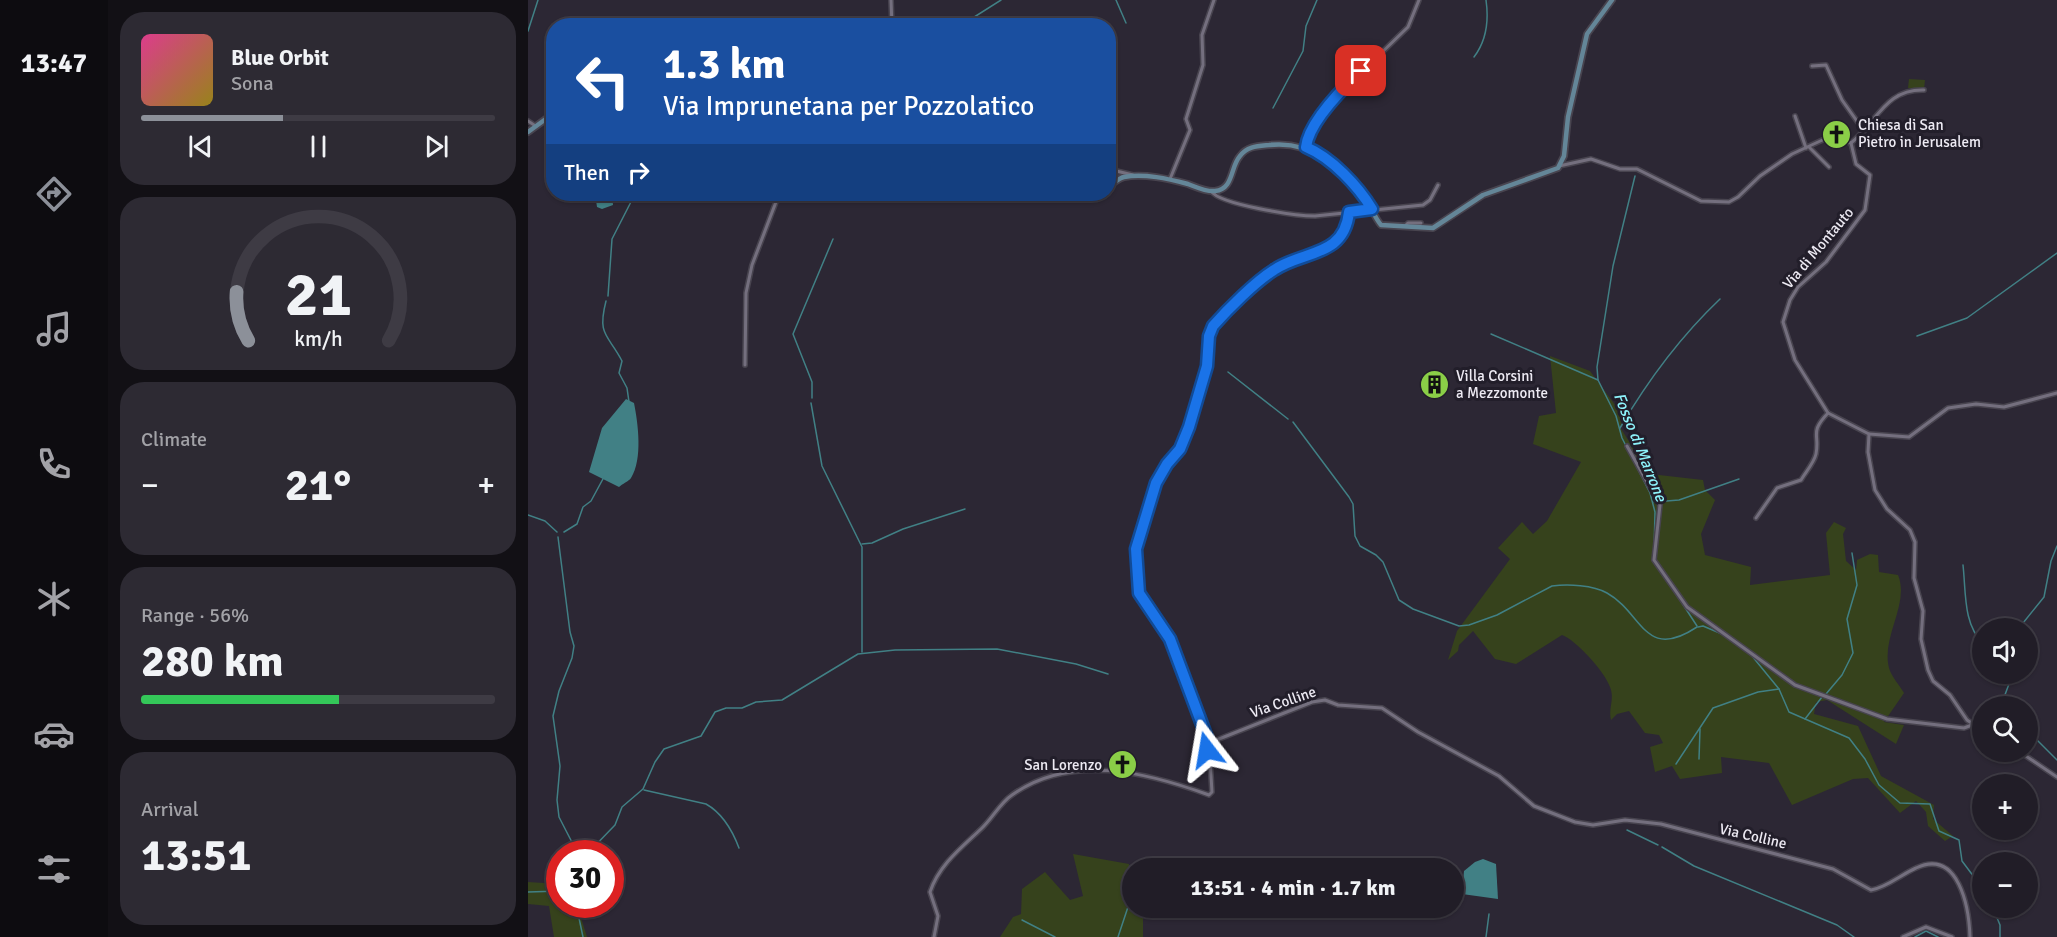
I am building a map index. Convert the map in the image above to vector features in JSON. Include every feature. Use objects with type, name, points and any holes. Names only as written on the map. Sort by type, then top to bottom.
[{"type":"main road","points":[[1116,181],[1135,176],[1170,179],[1211,191],[1226,186],[1239,157],[1251,147],[1283,143],[1306,147],[1323,157],[1343,175],[1372,209],[1381,225],[1405,228],[1438,226],[1484,195],[1548,173],[1559,166],[1564,156],[1568,117],[1587,33],[1612,0]]},
{"type":"main road","points":[[528,132],[546,117]]},
{"type":"street","points":[[891,0],[892,18]]},
{"type":"street","points":[[1170,179],[1190,130],[1186,119],[1203,65],[1202,35],[1214,0]]},
{"type":"street","points":[[1306,147],[1312,129],[1334,99],[1408,27],[1419,0]]},
{"type":"street","points":[[1812,66],[1826,65],[1842,100],[1864,131]]},
{"type":"street","points":[[1559,166],[1591,159],[1616,169],[1637,169],[1701,201],[1729,202],[1785,158],[1829,137],[1851,142],[1864,131],[1882,107],[1901,93],[1908,90],[1924,90]]},
{"type":"street","points":[[1795,116],[1808,148],[1829,167]]},
{"type":"street","points":[[528,121],[534,125]]},
{"type":"street","name":"Via di Montauto","points":[[1851,142],[1856,164],[1870,175],[1866,208],[1826,262],[1798,287],[1790,300],[1783,322],[1795,360],[1828,412],[1869,434]]},
{"type":"street","points":[[1116,172],[1135,176]]},
{"type":"street","points":[[1211,191],[1214,196],[1298,216],[1425,204],[1430,200],[1438,185]]},
{"type":"street","points":[[745,365],[746,293],[752,265],[776,201]]},
{"type":"street","points":[[934,937],[938,916],[930,892],[937,876],[1009,796],[1031,782],[1053,773],[1076,769],[1159,778],[1209,795],[1212,792],[1209,743],[1170,639],[1139,593],[1136,549],[1139,536],[1156,483],[1167,464],[1180,449],[1189,427],[1207,366],[1209,336],[1213,326],[1260,279],[1277,268],[1317,255],[1331,245],[1342,235],[1349,212]]},
{"type":"street","points":[[1405,228],[1406,223],[1421,223]]},
{"type":"street","points":[[1972,723],[1967,720],[1950,695],[1933,681],[1928,670],[1921,639],[1923,610],[1914,578],[1915,542],[1910,530],[1893,517],[1879,498],[1868,452],[1869,434],[1910,437],[1948,408],[1976,404],[2004,407],[2057,393]]},
{"type":"street","points":[[1756,518],[1777,488],[1801,480],[1816,455],[1815,438],[1818,425],[1828,412]]},
{"type":"street","points":[[1627,446],[1660,505],[1654,560],[1688,607],[1795,685],[1887,719],[1964,728],[1972,725]]},
{"type":"street","name":"Via Colline","points":[[1209,743],[1312,702],[1325,700],[1338,705],[1382,708],[1418,732],[1499,776],[1534,806],[1575,822],[1593,825],[1626,820],[1661,824],[1833,869],[1870,890],[1918,867],[1939,864],[1952,873],[1960,883],[1968,906],[1970,937]]},
{"type":"street","points":[[2035,762],[2057,777]]},
{"type":"street","points":[[1903,937],[1926,927],[1952,937]]},
{"type":"shaded area","points":[[1909,79],[1925,80],[1924,89],[1908,88]]},
{"type":"shaded area","points":[[596,201],[613,201],[613,205],[602,209],[597,207]]},
{"type":"shaded area","points":[[1550,356],[1590,371],[1624,417],[1620,427],[1651,477],[1659,475],[1703,480],[1705,490],[1715,500],[1701,534],[1705,555],[1751,567],[1750,585],[1830,575],[1826,533],[1834,522],[1846,528],[1843,534],[1846,561],[1856,570],[1857,560],[1870,554],[1878,555],[1879,572],[1898,575],[1901,597],[1888,656],[1890,671],[1904,693],[1884,722],[1904,725],[1896,744],[1827,700],[1816,702],[1814,714],[1858,726],[1881,776],[1934,805],[1933,819],[1953,836],[1945,841],[1928,826],[1926,812],[1916,801],[1900,813],[1868,778],[1853,779],[1792,805],[1769,763],[1721,757],[1722,773],[1680,779],[1672,766],[1655,772],[1650,747],[1663,743],[1659,735],[1645,733],[1629,711],[1617,714],[1611,720],[1612,696],[1607,681],[1582,650],[1562,635],[1516,664],[1495,659],[1473,631],[1448,660],[1457,631],[1510,559],[1498,548],[1522,522],[1533,534],[1547,521],[1581,462],[1533,444],[1539,416],[1556,413]]},
{"type":"shaded area","points":[[626,399],[634,403],[638,451],[635,470],[631,478],[619,487],[589,472],[602,428]]},
{"type":"shaded area","points":[[1073,854],[1122,863],[1122,918],[1143,918],[1143,937],[1000,937],[1013,917],[1021,914],[1022,889],[1045,872],[1070,900],[1083,896]]},
{"type":"shaded area","points":[[1483,859],[1496,864],[1498,899],[1464,894],[1464,871]]},
{"type":"shaded area","points":[[528,882],[546,883],[546,906],[528,904]]},
{"type":"shaded area","points":[[551,918],[581,918],[587,937],[554,937]]},
{"type":"waterway","points":[[528,31],[538,0]]},
{"type":"waterway","points":[[973,18],[1001,0]]},
{"type":"waterway","points":[[1116,0],[1126,23]]},
{"type":"waterway","points":[[1273,108],[1303,51],[1306,26],[1317,0]]},
{"type":"waterway","points":[[1474,57],[1482,44],[1486,30],[1486,0]]},
{"type":"waterway","name":"Fosso di Marrone","points":[[1635,176],[1613,266],[1597,367],[1598,380],[1616,416],[1622,438],[1650,493],[1655,512],[1654,552]]},
{"type":"waterway","points":[[608,296],[612,239],[631,201]]},
{"type":"waterway","points":[[812,398],[812,382],[793,334],[833,239]]},
{"type":"waterway","points":[[1917,336],[1967,318],[2057,253]]},
{"type":"waterway","points":[[1620,428],[1665,360],[1720,299]]},
{"type":"waterway","points":[[606,301],[603,328],[622,361],[619,373],[627,388],[629,402]]},
{"type":"waterway","points":[[1491,334],[1598,380]]},
{"type":"waterway","points":[[1228,372],[1288,419]]},
{"type":"waterway","points":[[811,403],[822,466],[862,547],[862,652]]},
{"type":"waterway","points":[[1293,422],[1353,504],[1355,536],[1360,546],[1383,562],[1399,600],[1413,609],[1459,626],[1469,625],[1497,615],[1552,586],[1573,585],[1595,588],[1607,593],[1655,637],[1666,639],[1679,636],[1697,627]]},
{"type":"waterway","points":[[564,532],[577,524],[583,507],[591,501],[604,477]]},
{"type":"waterway","points":[[1654,502],[1679,500],[1739,479]]},
{"type":"waterway","points":[[862,544],[872,543],[903,529],[965,509]]},
{"type":"waterway","points":[[528,515],[545,521],[557,532]]},
{"type":"waterway","points":[[558,537],[570,632],[574,646],[553,716],[560,766],[557,800],[559,817],[571,840]]},
{"type":"waterway","points":[[2027,618],[2044,597],[2051,561],[2057,546]]},
{"type":"waterway","points":[[1826,694],[1842,675],[1853,653],[1847,619],[1857,585],[1852,553]]},
{"type":"waterway","points":[[1963,565],[1965,596],[1972,627]]},
{"type":"waterway","name":"Fosso di Marrone","points":[[1667,580],[1697,626]]},
{"type":"waterway","name":"Fosso di Marrone","points":[[1698,627],[1703,626],[1722,634]]},
{"type":"waterway","points":[[601,840],[615,825],[622,807],[643,789],[655,762],[664,749],[701,736],[715,712],[726,708],[742,708],[756,702],[782,700],[858,654],[895,650],[997,649],[1076,664],[1108,674]]},
{"type":"waterway","name":"Fosso di Marrone","points":[[1752,656],[1779,689],[1789,712],[1849,738],[1865,759],[1879,785],[1900,803],[1930,804],[1939,831],[1959,840],[1962,861],[1972,874]]},
{"type":"waterway","points":[[2004,696],[2009,684]]},
{"type":"waterway","points":[[1676,764],[1713,708],[1758,692],[1779,689]]},
{"type":"waterway","points":[[1805,719],[1822,697]]},
{"type":"waterway","points":[[1699,759],[1700,729]]},
{"type":"waterway","points":[[2038,741],[2057,760]]},
{"type":"waterway","points":[[644,790],[706,804],[726,823],[739,848]]},
{"type":"waterway","points":[[1627,830],[1658,845]]},
{"type":"waterway","points":[[1662,847],[1694,866],[1837,925],[1854,937]]},
{"type":"waterway","points":[[528,892],[546,891]]},
{"type":"waterway","points":[[1486,937],[1489,914]]},
{"type":"waterway","points":[[579,918],[583,937]]},
{"type":"waterway","points":[[1118,937],[1124,918]]},
{"type":"waterway","name":"Fosso di Marrone","points":[[1997,918],[2000,937]]},
{"type":"waterway","points":[[1022,920],[1055,937]]},
{"type":"waterway","points":[[1915,937],[1926,931],[1938,937]]},
{"type":"place","name":"Chiesa di San Pietro in Jerusalem","points":[[1837,134]]},
{"type":"place","name":"Villa Corsini a Mezzomonte","points":[[1435,385]]},
{"type":"place","name":"San Lorenzo","points":[[1123,765]]},
{"type":"route","points":[[1207,750],[1209,743],[1170,639],[1139,593],[1136,549],[1156,483],[1167,464],[1180,449],[1189,427],[1207,366],[1209,336],[1213,326],[1260,279],[1277,268],[1300,258],[1317,255],[1331,245],[1342,235],[1349,212],[1372,209],[1343,175],[1323,157],[1306,147],[1312,129],[1334,99],[1361,71]]}]
